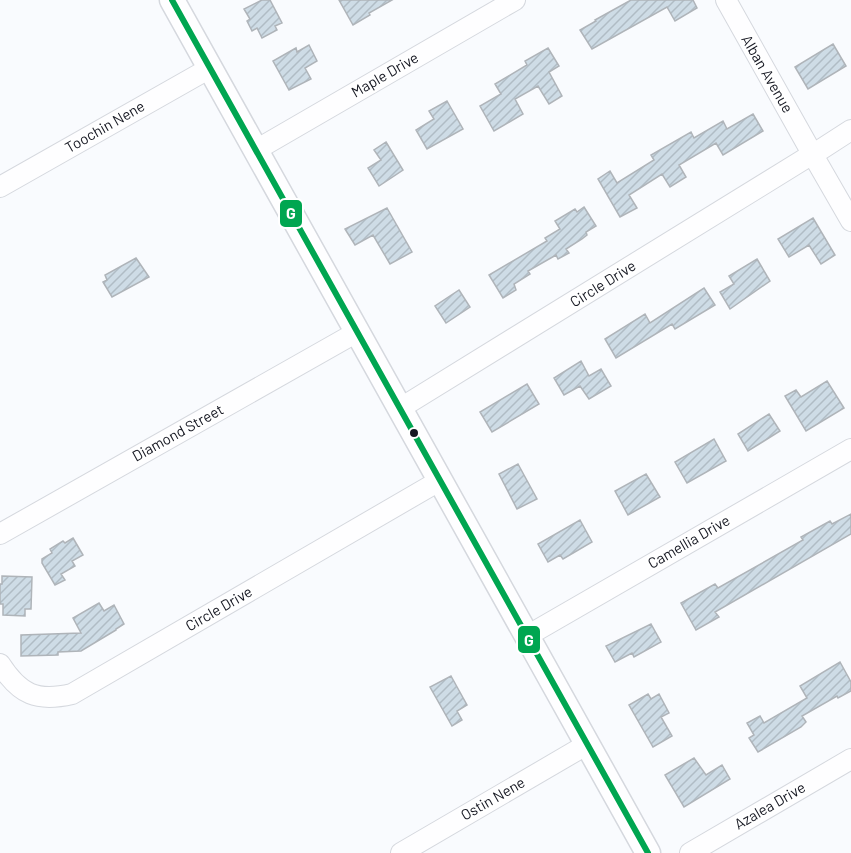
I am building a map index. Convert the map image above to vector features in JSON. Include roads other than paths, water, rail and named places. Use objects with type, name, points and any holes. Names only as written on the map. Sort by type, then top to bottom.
[{"type":"main road","points":[[172,0],[648,853]]},
{"type":"street","name":"Maple Drive","points":[[256,150],[514,0]]},
{"type":"street","name":"Alban Avenue","points":[[726,0],[851,221]]},
{"type":"street","name":"Toochin Nene","points":[[0,187],[210,68]]},
{"type":"street","name":"Circle Drive","points":[[399,409],[851,130]]},
{"type":"street","name":"Diamond Street","points":[[0,534],[357,332]]},
{"type":"street","name":"Camellia Drive","points":[[527,636],[851,448]]},
{"type":"street","name":"Circle Drive","points":[[0,664],[16,684],[35,696],[51,699],[72,694],[439,481]]},
{"type":"street","name":"Ostin Nene","points":[[401,853],[586,745]]},
{"type":"street","name":"Azalea Drive","points":[[690,853],[851,759]]}]
